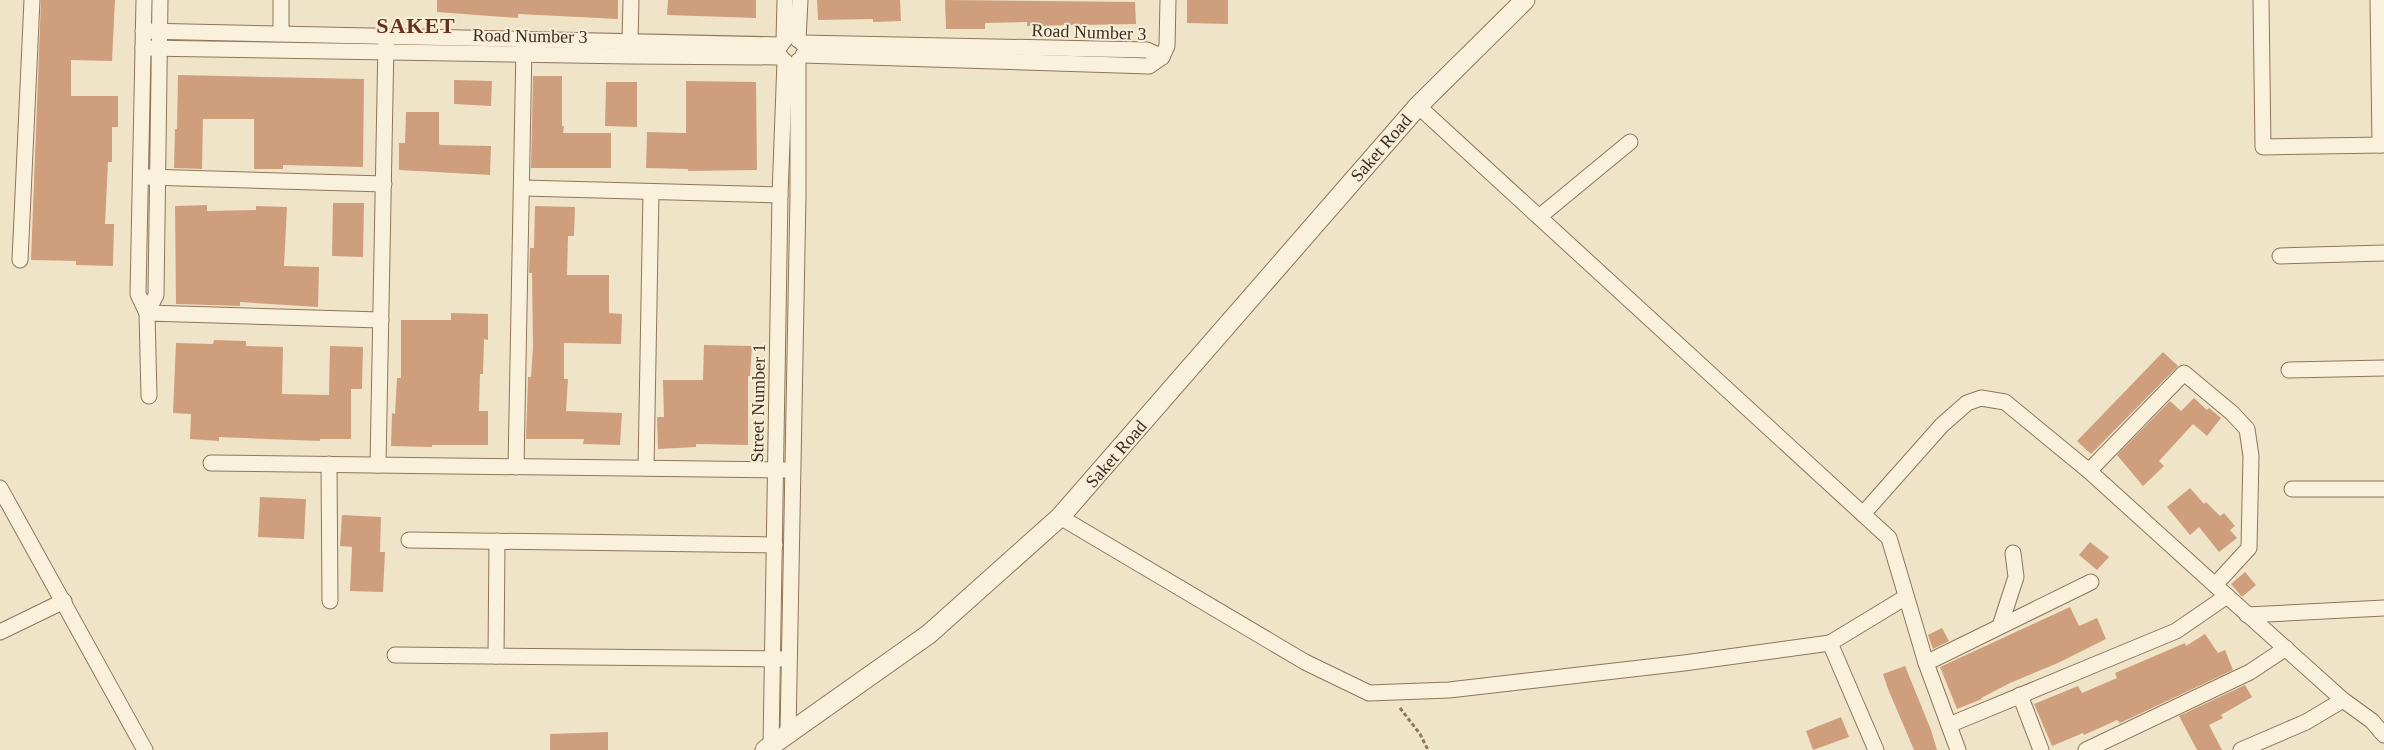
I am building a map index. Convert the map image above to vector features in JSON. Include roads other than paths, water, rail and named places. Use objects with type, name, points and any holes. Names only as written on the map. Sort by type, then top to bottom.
[{"type":"street","points":[[20,260],[32,0]]},
{"type":"street","points":[[144,0],[138,294],[147,313],[149,396]]},
{"type":"street","points":[[147,313],[156,295],[160,0]]},
{"type":"street","points":[[281,0],[281,33]]},
{"type":"street","points":[[630,41],[631,0]]},
{"type":"street","name":"Street Number 1","points":[[785,0],[792,50],[798,195],[791,470],[788,733]]},
{"type":"street","name":"Street Number 1","points":[[768,748],[773,659],[780,195],[792,50],[800,0]]},
{"type":"street","name":"Road Number 3","points":[[143,48],[524,54],[792,50],[1147,50],[1162,57],[1167,46],[1168,0]]},
{"type":"street","name":"Saket Road","points":[[768,748],[929,634],[1060,517],[1418,106],[1525,0]]},
{"type":"street","points":[[2261,0],[2264,147],[2382,145],[2378,0]]},
{"type":"street","name":"Road Number 3","points":[[143,31],[630,41],[792,50]]},
{"type":"street","points":[[378,465],[386,36]]},
{"type":"street","points":[[516,467],[523,188],[524,38]]},
{"type":"street","points":[[1418,106],[1889,538],[1926,663],[1958,750]]},
{"type":"street","points":[[1539,216],[1630,142]]},
{"type":"street","points":[[140,177],[384,184]]},
{"type":"street","points":[[523,188],[780,195]]},
{"type":"street","points":[[646,468],[651,192]]},
{"type":"street","points":[[2280,256],[2384,253]]},
{"type":"street","points":[[147,313],[381,320]]},
{"type":"street","points":[[2289,370],[2384,368]]},
{"type":"street","points":[[2089,472],[2184,372],[2232,413],[2247,429],[2251,456],[2249,548],[2216,585]]},
{"type":"street","points":[[1863,514],[1942,425],[1968,403],[1981,398],[2005,402],[2089,472],[2343,700],[2378,721],[2384,735]]},
{"type":"street","points":[[211,463],[791,470]]},
{"type":"street","points":[[329,464],[330,601]]},
{"type":"street","points":[[0,488],[64,600],[144,750]]},
{"type":"street","points":[[2292,489],[2384,489]]},
{"type":"street","points":[[1060,517],[1305,662],[1369,693],[1449,690],[1684,663],[1830,643],[1906,597]]},
{"type":"street","points":[[409,540],[774,546]]},
{"type":"street","points":[[496,656],[497,542]]},
{"type":"street","points":[[2000,626],[2016,577],[2013,553]]},
{"type":"street","points":[[1926,663],[2091,582]]},
{"type":"street","points":[[1949,725],[2176,631],[2227,596]]},
{"type":"street","points":[[0,632],[64,600]]},
{"type":"street","points":[[2248,615],[2384,608]]},
{"type":"street","points":[[1830,643],[1876,750]]},
{"type":"street","points":[[2086,750],[2250,672],[2286,648]]},
{"type":"street","points":[[395,655],[788,659]]},
{"type":"street","points":[[2020,695],[2041,750]]},
{"type":"street","points":[[2241,750],[2306,722],[2343,700]]},
{"type":"district","name":"SAKET","points":[[416,25]]}]
